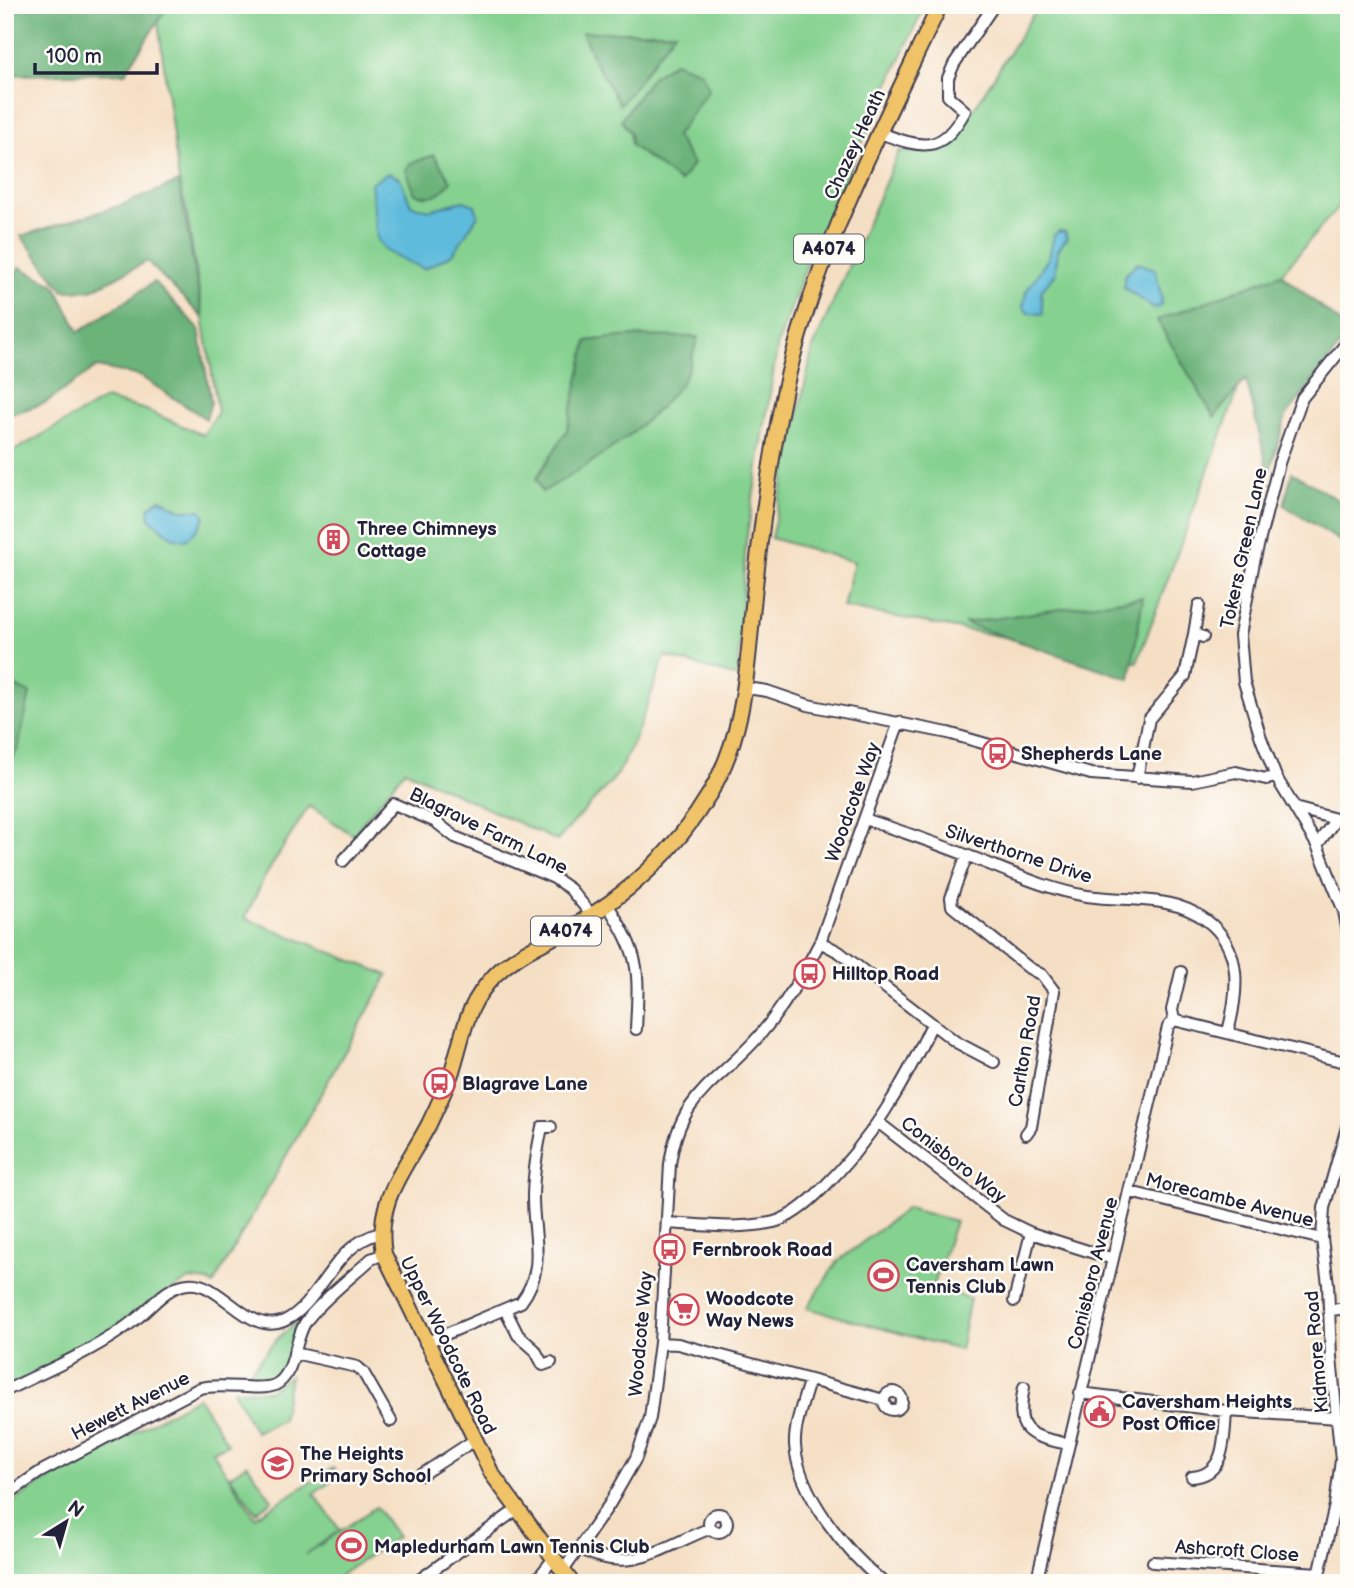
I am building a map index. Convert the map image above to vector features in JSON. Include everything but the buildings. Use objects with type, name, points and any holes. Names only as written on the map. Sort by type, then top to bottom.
[{"type":"main road","name":"Chazey Heath","points":[[765,507],[785,391],[797,341],[840,220],[940,5]]},
{"type":"main road","name":"Upper Woodcote Road","points":[[568,1577],[516,1510],[474,1441],[384,1255],[380,1233],[383,1209],[443,1094],[466,1017],[477,997],[514,959],[607,904],[660,860],[695,817],[720,775],[734,741],[747,688],[765,507]]},
{"type":"street","points":[[880,133],[922,146],[946,139],[955,130],[965,111],[948,96],[948,78],[994,5]]},
{"type":"street","name":"Tokers Green Lane","points":[[1276,777],[1244,681],[1240,635],[1254,562],[1279,464],[1302,398],[1349,341]]},
{"type":"street","points":[[1137,778],[1149,719],[1157,707],[1177,689],[1185,676],[1198,636],[1199,605]]},
{"type":"street","points":[[747,688],[767,691],[807,705],[948,733],[1091,774],[1192,781],[1236,772],[1266,779],[1276,777],[1298,809],[1317,845],[1344,911],[1349,938]]},
{"type":"street","name":"Woodcote Way","points":[[568,1577],[581,1549],[636,1458],[649,1418],[660,1343],[674,1140],[684,1115],[703,1089],[757,1039],[777,1014],[820,942],[899,722]]},
{"type":"street","name":"Blagrave Farm Lane","points":[[343,861],[394,804],[436,822],[456,837],[554,878],[570,889],[591,914]]},
{"type":"street","points":[[1298,809],[1336,819],[1317,845]]},
{"type":"street","name":"Silverthorne Drive","points":[[865,819],[1085,896],[1188,908],[1209,921],[1228,945],[1237,971],[1238,994],[1228,1032]]},
{"type":"street","name":"Carlton Road","points":[[967,855],[951,898],[952,906],[1029,968],[1042,975],[1054,991],[1031,1127],[1026,1134]]},
{"type":"street","points":[[607,904],[631,946],[639,973],[642,1015],[636,1029]]},
{"type":"street","points":[[820,942],[839,952],[956,1042],[994,1062]]},
{"type":"street","name":"Conisboro Avenue","points":[[1036,1583],[1168,1027],[1174,1020],[1172,1010],[1181,972]]},
{"type":"street","points":[[1174,1020],[1349,1063]]},
{"type":"street","points":[[667,1223],[738,1227],[777,1221],[814,1197],[847,1164],[879,1123],[908,1076],[932,1024]]},
{"type":"street","name":"Kidmore Road","points":[[1318,1578],[1335,1505],[1341,1460],[1322,1239],[1324,1208],[1349,1120]]},
{"type":"street","name":"Conisboro Way","points":[[879,1123],[1008,1222],[1031,1233],[1113,1259]]},
{"type":"street","points":[[425,1343],[521,1302],[530,1290],[537,1273],[539,1258],[533,1200],[535,1161],[542,1126]]},
{"type":"street","name":"Morecambe Avenue","points":[[1130,1192],[1322,1239]]},
{"type":"street","points":[[5,1391],[111,1336],[136,1319],[160,1296],[186,1284],[208,1288],[228,1303],[272,1324],[281,1322],[297,1312],[334,1265],[361,1241],[380,1233]]},
{"type":"street","points":[[1014,1301],[1031,1233]]},
{"type":"street","name":"Hewett Avenue","points":[[5,1496],[40,1472],[200,1388],[222,1384],[262,1387],[277,1384],[286,1374],[305,1323],[371,1259],[384,1255]]},
{"type":"street","points":[[1330,1310],[1349,1308]]},
{"type":"street","points":[[505,1309],[518,1335],[535,1350],[543,1365]]},
{"type":"street","points":[[297,1312],[305,1323]]},
{"type":"street","points":[[660,1343],[678,1344],[884,1400]]},
{"type":"street","points":[[294,1353],[356,1367],[363,1372],[381,1410],[391,1421]]},
{"type":"street","points":[[809,1381],[795,1443],[804,1486],[846,1546],[877,1581]]},
{"type":"street","points":[[1024,1387],[1020,1410],[1027,1431],[1035,1437],[1068,1444]]},
{"type":"street","points":[[1080,1393],[1226,1411],[1339,1418]]},
{"type":"street","points":[[1192,1477],[1204,1477],[1215,1469],[1220,1454],[1226,1411]]},
{"type":"street","points":[[420,1473],[474,1441]]},
{"type":"street","points":[[415,1583],[516,1510]]},
{"type":"street","points":[[581,1549],[603,1561],[634,1560],[711,1528]]},
{"type":"street","points":[[534,1583],[554,1558]]},
{"type":"street","name":"Ashcroft Close","points":[[1153,1562],[1318,1578]]},
{"type":"green space","points":[[5,5],[163,5],[164,12],[125,73],[5,75]]},
{"type":"green space","points":[[156,5],[925,5],[811,253],[778,343],[746,541],[737,677],[665,656],[635,738],[618,774],[557,841],[405,770],[353,835],[309,806],[264,878],[245,918],[388,975],[213,1285],[208,1281],[189,1279],[132,1318],[5,1390],[5,456],[105,399],[146,410],[203,435],[218,412],[186,208],[179,182]]},
{"type":"green space","points":[[1039,5],[1349,5],[1349,194],[1281,274],[1137,662],[843,607],[854,562],[771,538],[813,348],[899,151],[935,152],[957,136]]},
{"type":"green space","points":[[582,32],[675,32],[620,105],[596,64]]},
{"type":"green space","points":[[674,62],[701,72],[709,89],[676,136],[693,164],[680,182],[631,145],[630,133],[621,120],[652,77]]},
{"type":"green space","points":[[434,155],[451,181],[436,195],[415,194],[406,170],[411,163]]},
{"type":"green space","points":[[179,182],[203,318],[147,261],[92,290],[64,291],[21,236],[122,205]]},
{"type":"green space","points":[[19,267],[55,285],[79,332],[154,282],[199,329],[211,402],[206,419],[140,376],[97,367],[45,403],[5,416],[5,300]]},
{"type":"green space","points":[[1281,274],[1349,330],[1349,334],[1286,416],[1269,474],[1246,379],[1214,417],[1157,320]]},
{"type":"green space","points":[[630,336],[698,337],[684,378],[651,416],[599,457],[542,492],[536,479],[567,430],[587,341]]},
{"type":"green space","points":[[1292,472],[1349,507],[1349,547],[1284,505]]},
{"type":"green space","points":[[1143,597],[1130,679],[964,623]]},
{"type":"green space","points":[[5,682],[30,693],[18,749],[8,764],[5,763]]},
{"type":"green space","name":"Caversham Lawn Tennis Club","points":[[907,1208],[955,1221],[933,1288],[970,1298],[960,1350],[807,1308],[837,1262]]},
{"type":"green space","points":[[295,1324],[300,1330],[284,1370],[270,1380],[247,1382],[248,1374],[277,1339]]},
{"type":"green space","points":[[290,1376],[282,1420],[255,1432],[233,1390],[268,1391]]},
{"type":"green space","points":[[198,1397],[228,1444],[212,1451],[255,1517],[333,1468],[338,1476],[314,1494],[340,1530],[305,1555],[376,1507],[397,1537],[329,1583],[5,1583],[5,1507],[42,1483]]},
{"type":"green space","points":[[247,1464],[272,1500],[256,1512],[230,1476]]},
{"type":"water","points":[[388,173],[400,178],[411,205],[429,210],[463,201],[475,205],[478,215],[453,254],[424,269],[387,252],[377,239],[371,183]]},
{"type":"water","points":[[1059,231],[1065,232],[1067,238],[1058,250],[1055,275],[1041,291],[1043,314],[1028,313],[1023,307],[1026,292],[1049,257],[1054,235]]},
{"type":"water","points":[[1137,263],[1155,269],[1162,299],[1160,307],[1154,308],[1124,288],[1124,276]]},
{"type":"water","points":[[160,499],[181,510],[201,510],[205,516],[198,529],[186,540],[174,538],[150,519],[149,508]]},
{"type":"place","name":"Three Chimneys Cottage","points":[[334,539]]},
{"type":"place","name":"Shepherds Lane","points":[[998,753]]},
{"type":"place","name":"Hilltop Road","points":[[809,973]]},
{"type":"place","name":"Blagrave Lane","points":[[439,1083]]},
{"type":"place","name":"Fernbrook Road","points":[[669,1249]]},
{"type":"place","name":"Caversham Lawn Tennis Club","points":[[883,1275]]},
{"type":"place","name":"Woodcote Way News","points":[[683,1309]]},
{"type":"place","name":"Caversham Heights Post Office","points":[[1099,1412]]},
{"type":"place","name":"The Heights Primary School","points":[[277,1464]]},
{"type":"place","name":"Mapledurham Lawn Tennis Club","points":[[351,1546]]}]
